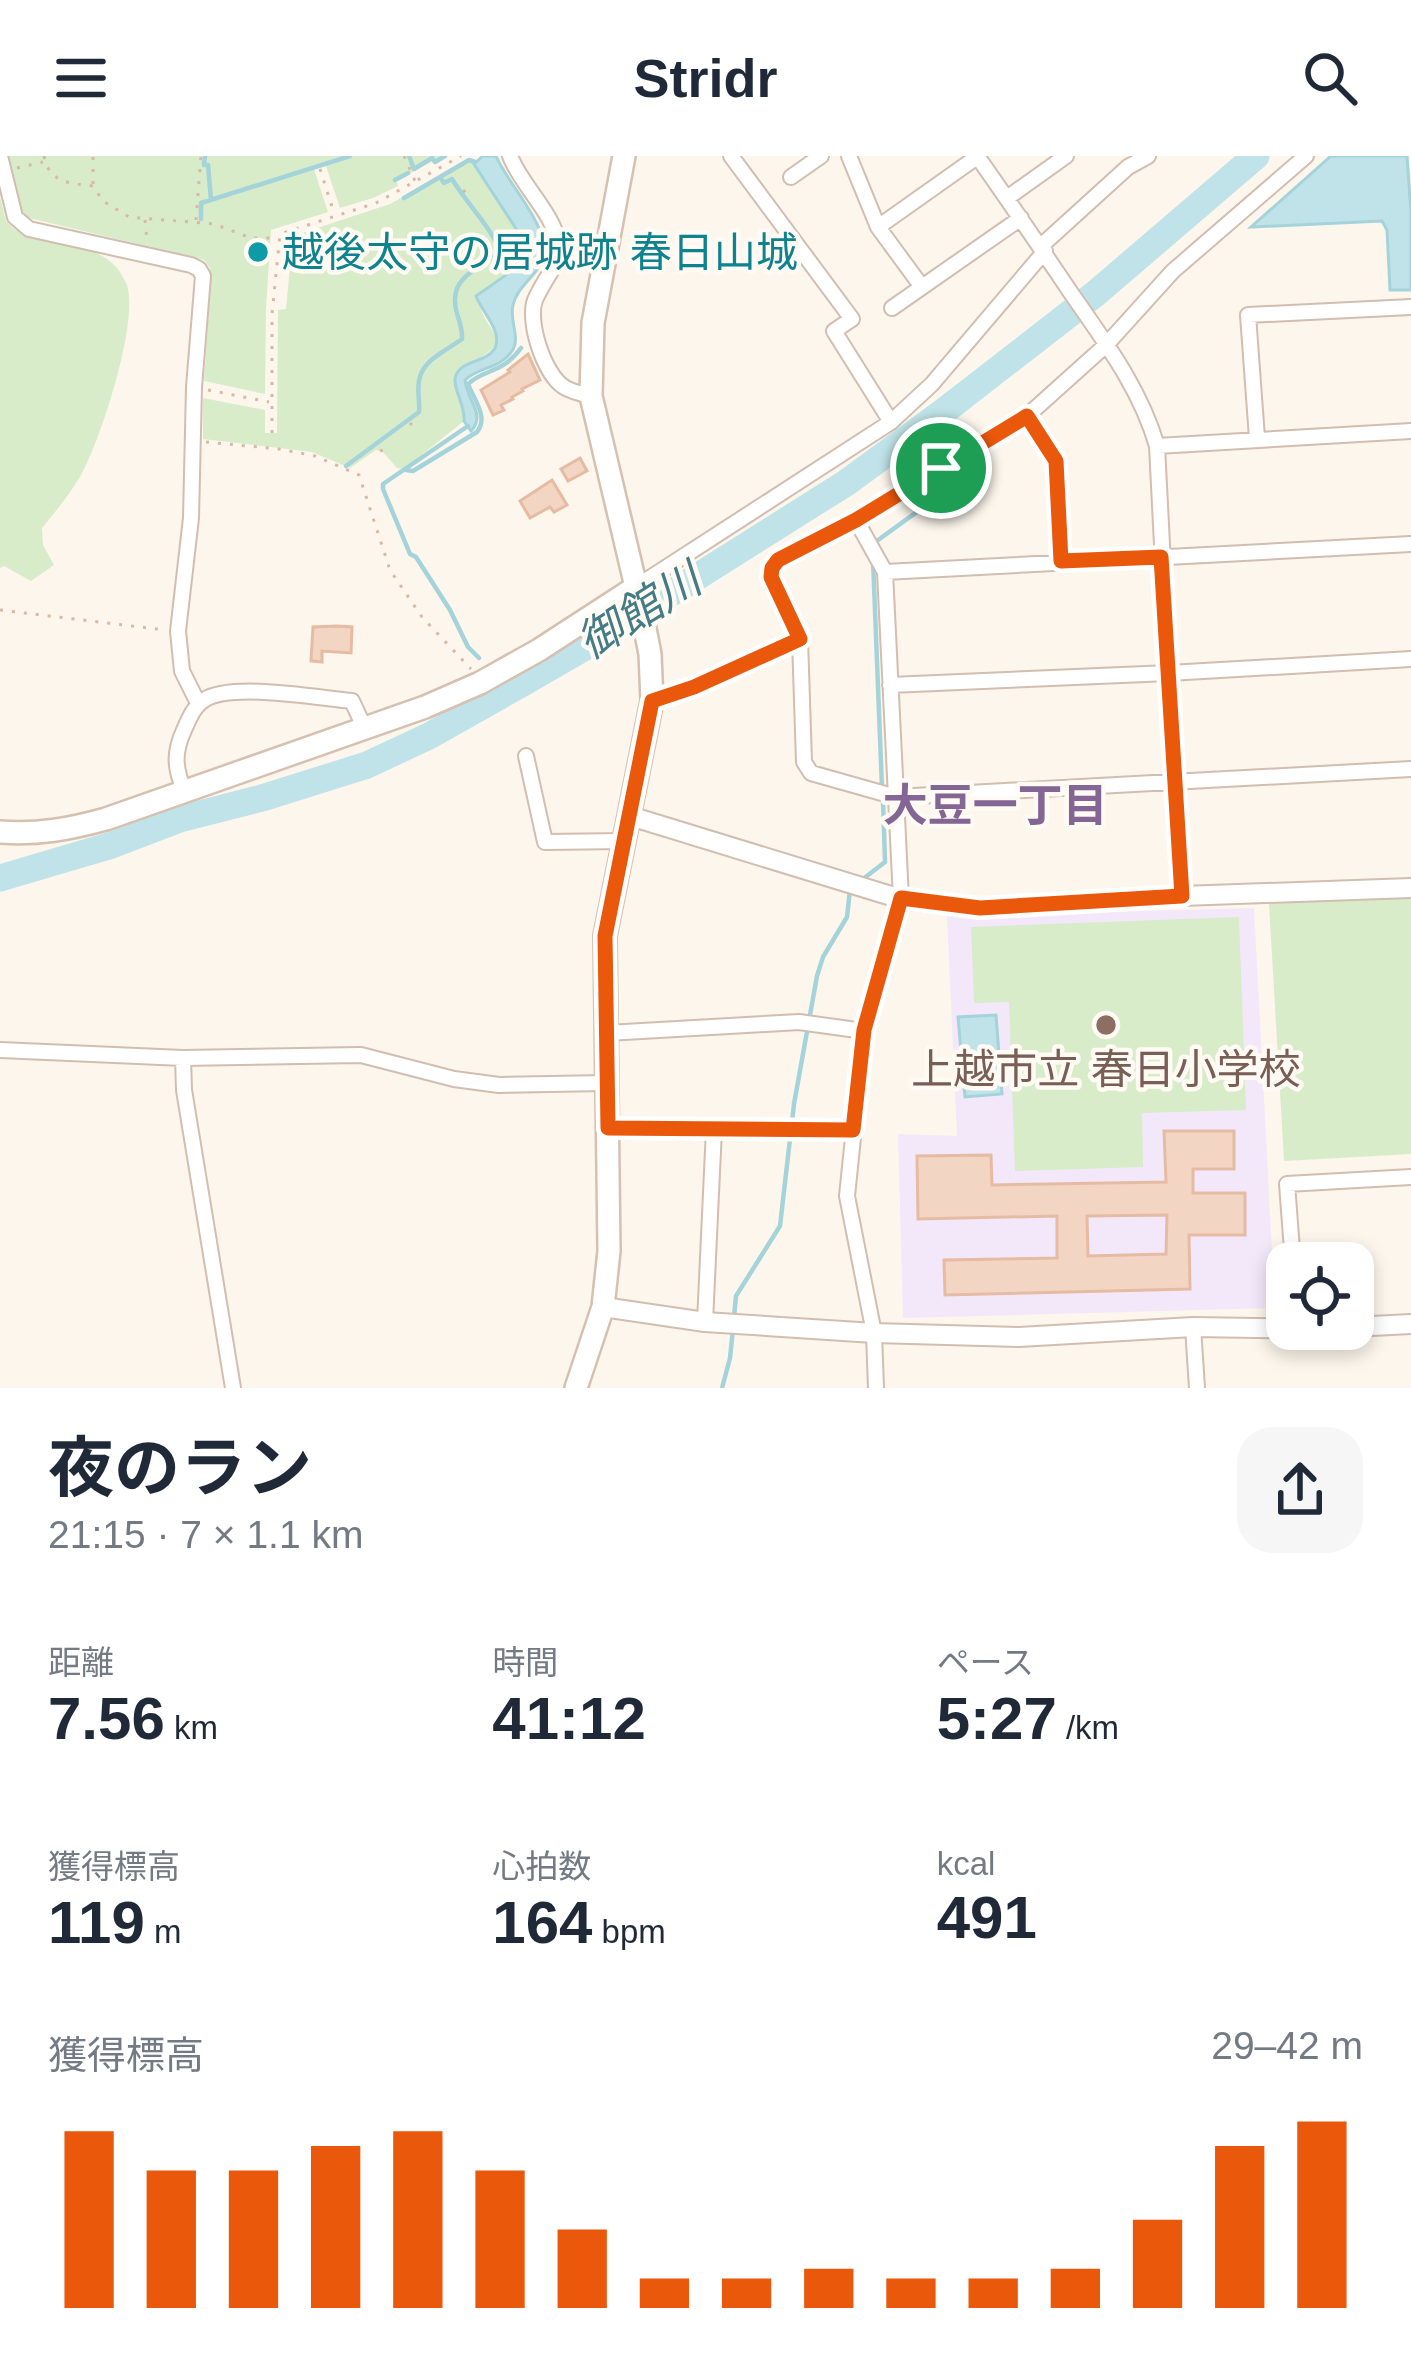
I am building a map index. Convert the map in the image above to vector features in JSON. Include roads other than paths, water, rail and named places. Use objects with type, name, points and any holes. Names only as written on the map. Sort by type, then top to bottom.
[{"type":"main road","points":[[576,1388],[603,1307],[609,1251],[605,936],[652,701],[650,653],[591,396],[593,323],[624,156]]},
{"type":"main road","points":[[0,832],[68,829],[365,729],[480,683],[638,597]]},
{"type":"street","points":[[510,156],[557,234],[560,250],[533,304],[541,352],[567,390],[591,396]]},
{"type":"street","points":[[731,156],[852,320],[834,331],[892,422]]},
{"type":"street","points":[[790,176],[821,156]]},
{"type":"street","points":[[848,156],[878,227],[922,287]]},
{"type":"street","points":[[878,227],[977,156],[1132,382],[1145,408],[1156,446],[1182,896]]},
{"type":"street","points":[[1007,198],[1066,156]]},
{"type":"street","points":[[638,597],[892,422],[932,384],[1043,249],[1128,167],[1148,156]]},
{"type":"street","points":[[1306,156],[1173,271],[1106,345],[1027,416],[856,520],[778,560],[771,577],[800,639],[804,762],[811,773],[896,797],[1411,769]]},
{"type":"street","points":[[2,163],[15,217],[29,229],[191,265],[202,276],[190,518],[178,631],[182,670],[198,703]]},
{"type":"street","points":[[892,308],[1021,218]]},
{"type":"street","points":[[1257,438],[1248,315],[1411,307]]},
{"type":"street","points":[[1027,416],[1056,461],[1061,561]]},
{"type":"street","points":[[1156,446],[1411,431]]},
{"type":"street","points":[[856,520],[885,572],[901,898],[864,1030],[847,1196],[874,1333],[876,1388]]},
{"type":"street","points":[[885,572],[1411,544]]},
{"type":"street","points":[[652,701],[800,639]]},
{"type":"street","points":[[890,685],[1411,659]]},
{"type":"street","points":[[185,793],[175,769],[176,752],[198,703],[223,691],[352,700],[365,729]]},
{"type":"street","points":[[526,756],[545,842],[625,841]]},
{"type":"street","points":[[630,816],[901,898],[980,908],[1411,888]]},
{"type":"street","points":[[607,1033],[800,1022],[864,1030]]},
{"type":"street","points":[[0,1050],[182,1058],[361,1055],[454,1079],[499,1085],[607,1083]]},
{"type":"street","points":[[182,1058],[232,1388]]},
{"type":"street","points":[[608,1128],[853,1130]]},
{"type":"street","points":[[705,1322],[714,1129]]},
{"type":"street","points":[[1292,1242],[1288,1184],[1411,1178]]},
{"type":"street","points":[[603,1307],[705,1322],[874,1333],[1019,1337],[1193,1327],[1266,1329]]},
{"type":"street","points":[[1374,1326],[1411,1324]]},
{"type":"street","points":[[1193,1327],[1196,1388]]},
{"type":"water","points":[[483,156],[496,156],[535,220],[544,246],[540,264],[513,305],[512,351],[465,380],[477,419],[471,431],[464,421],[456,375],[492,353],[497,342],[476,296],[528,256],[526,244],[474,164]]},
{"type":"water","points":[[1331,156],[1407,156],[1411,290],[1390,290],[1387,230],[1382,221],[1251,227]]},
{"type":"water","points":[[996,1015],[1002,1094],[965,1097],[958,1017]]},
{"type":"waterway","points":[[205,156],[211,200]]},
{"type":"waterway","points":[[201,219],[201,203],[350,156]]},
{"type":"waterway","points":[[409,156],[414,169],[445,156]]},
{"type":"waterway","name":"御館川","points":[[0,878],[367,765],[521,684],[846,483],[1095,294],[1256,156]]},
{"type":"waterway","points":[[346,466],[419,412],[418,385],[425,367],[462,339],[455,301],[459,284],[500,251],[452,179],[444,183],[440,177],[469,160],[475,162]]},
{"type":"waterway","points":[[395,180],[408,173]]},
{"type":"waterway","points":[[404,198],[440,177]]},
{"type":"waterway","points":[[406,470],[413,471],[477,432],[481,414],[468,384],[507,363],[521,348]]},
{"type":"waterway","points":[[874,543],[980,466],[943,412]]},
{"type":"waterway","points":[[468,426],[383,484],[383,489],[410,554],[479,658]]},
{"type":"waterway","points":[[873,560],[882,788]]},
{"type":"waterway","points":[[863,879],[885,862],[883,800]]},
{"type":"waterway","points":[[734,1317],[736,1296],[780,1226],[794,1104],[817,976],[847,917],[850,890]]},
{"type":"waterway","points":[[722,1388],[733,1329]]},
{"type":"place","name":"越後太守の居城跡 春日山城","points":[[258,252]]},
{"type":"place","name":"上越市立 春日小学校","points":[[1106,1025]]},
{"type":"district","name":"大豆一丁目","points":[[995,805]]}]
